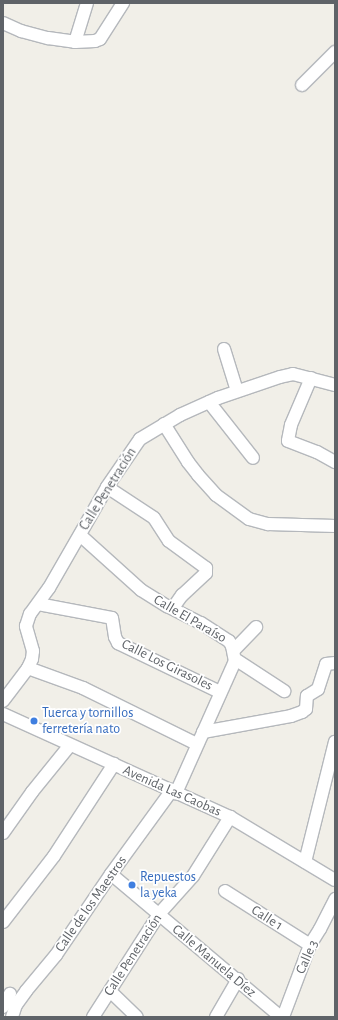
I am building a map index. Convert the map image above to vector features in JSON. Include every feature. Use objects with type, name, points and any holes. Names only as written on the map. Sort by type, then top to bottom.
[{"type":"street","points":[[75,42],[87,3]]},
{"type":"street","points":[[3,23],[21,31],[48,38],[75,42],[95,41],[100,39],[123,3]]},
{"type":"street","points":[[302,85],[335,52]]},
{"type":"street","points":[[224,349],[237,391]]},
{"type":"street","name":"Calle Penetración","points":[[3,701],[28,668],[33,655],[26,623],[80,535],[107,487],[139,441],[164,424],[209,402],[237,391],[288,375],[311,378],[335,385]]},
{"type":"street","points":[[311,378],[291,425],[288,440],[317,452],[335,462]]},
{"type":"street","points":[[209,402],[253,458]]},
{"type":"street","points":[[164,424],[188,462],[207,485],[227,503],[249,519],[268,524],[335,526]]},
{"type":"street","points":[[107,487],[154,518],[169,541],[206,568],[206,573],[182,595],[173,608]]},
{"type":"street","name":"Calle El Paraíso","points":[[80,535],[141,590],[229,641],[234,655],[203,732],[174,792]]},
{"type":"street","name":"Calle Los Girasoles","points":[[38,604],[112,618],[114,620],[115,637],[118,643],[220,692]]},
{"type":"street","points":[[256,627],[234,655],[284,691]]},
{"type":"street","points":[[203,732],[292,716],[302,712],[306,709],[307,696],[318,689],[326,664],[335,663]]},
{"type":"street","points":[[28,668],[83,688],[197,744]]},
{"type":"street","name":"Avenida Las Caobas","points":[[3,714],[230,817],[335,880]]},
{"type":"street","points":[[305,862],[335,742]]},
{"type":"street","points":[[3,834],[32,792],[70,744]]},
{"type":"street","points":[[3,922],[54,856],[114,764]]},
{"type":"street","name":"Calle de los Maestros","points":[[12,1017],[16,1005],[56,955],[111,874],[174,792]]},
{"type":"street","name":"Calle Penetración","points":[[93,1017],[159,914],[193,876],[230,817]]},
{"type":"street","name":"Calle Manuela Díez","points":[[111,874],[282,1017]]},
{"type":"street","name":"Calle 1","points":[[225,892],[310,945]]},
{"type":"street","name":"Calle 3","points":[[282,1017],[310,945],[320,929],[335,898]]},
{"type":"street","points":[[216,1017],[238,980]]},
{"type":"street","points":[[110,991],[137,1017]]},
{"type":"street","points":[[3,1007],[10,994]]},
{"type":"place","name":"Tuerca y tornillos ferretería nato","points":[[34,721]]},
{"type":"place","name":"Repuestos la yeka","points":[[132,885]]}]
